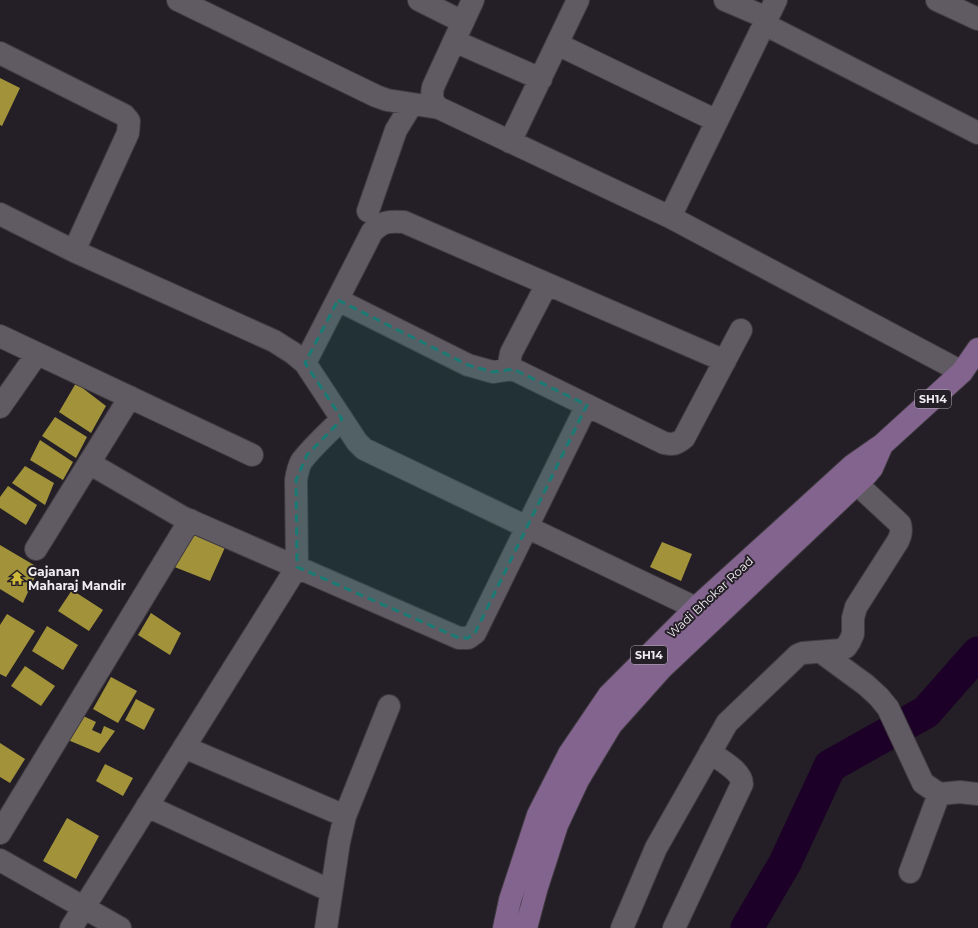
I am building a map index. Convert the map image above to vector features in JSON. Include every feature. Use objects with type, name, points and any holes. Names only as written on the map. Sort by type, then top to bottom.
[{"type":"main road","name":"Wadi Bhokar Road","points":[[526,928],[537,887],[557,825],[578,780],[611,725],[662,668],[704,614],[853,465],[883,444],[962,372],[978,349]]},
{"type":"main road","name":"Wadi Bhokar Road","points":[[504,928],[510,900],[538,815],[569,754],[609,695],[857,484],[872,468],[883,444]]},
{"type":"street","points":[[178,0],[376,96],[387,100],[439,108],[670,217],[962,372]]},
{"type":"street","points":[[419,0],[458,31],[541,79]]},
{"type":"street","points":[[439,108],[432,99],[431,95],[433,87],[473,0]]},
{"type":"street","points":[[510,142],[578,0]]},
{"type":"street","points":[[725,0],[769,14],[978,133]]},
{"type":"street","points":[[937,0],[978,19]]},
{"type":"street","points":[[670,217],[769,14]]},
{"type":"street","points":[[557,44],[717,121]]},
{"type":"street","points":[[0,53],[124,115],[129,120],[128,133],[74,251]]},
{"type":"street","points":[[368,211],[396,130],[412,104]]},
{"type":"street","points":[[0,214],[74,251],[274,341],[293,352],[305,363],[357,442],[364,448],[704,614]]},
{"type":"street","points":[[305,363],[372,232],[380,225],[390,221],[404,222],[725,361]]},
{"type":"street","points":[[547,284],[511,353],[510,364],[513,369],[664,443],[678,444],[684,438],[740,330]]},
{"type":"street","points":[[338,300],[468,365],[493,372],[513,369]]},
{"type":"street","points":[[0,336],[252,455]]},
{"type":"street","points":[[0,408],[37,354]]},
{"type":"street","points":[[36,549],[130,397]]},
{"type":"street","points":[[89,463],[190,520],[459,638],[468,638],[475,633],[587,405]]},
{"type":"street","points":[[71,928],[297,567],[296,480],[298,471],[301,463],[307,455],[342,419]]},
{"type":"street","points":[[622,928],[656,848],[731,718],[794,658],[803,653],[841,650],[850,641],[853,634],[853,618],[856,607],[901,536],[902,529],[900,524],[857,484]]},
{"type":"street","points":[[0,833],[190,520]]},
{"type":"street","points":[[821,652],[866,684],[888,708],[923,783],[939,794],[960,792],[978,794]]},
{"type":"street","points":[[326,928],[339,842],[345,816],[389,706]]},
{"type":"street","points":[[184,747],[345,816]]},
{"type":"street","points":[[674,928],[742,784],[742,778],[738,773],[710,752]]},
{"type":"street","points":[[910,872],[939,794]]},
{"type":"street","points":[[147,806],[331,891]]},
{"type":"street","points":[[0,860],[120,928]]},
{"type":"highlighted area","points":[[338,300],[468,365],[493,372],[513,369],[587,405],[475,633],[468,638],[459,638],[297,567],[296,480],[307,455],[342,419],[305,363]]},
{"type":"building","points":[[0,78],[20,88],[2,126],[0,125]]},
{"type":"building","points":[[76,383],[106,406],[91,433],[59,412]]},
{"type":"building","points":[[55,417],[87,437],[76,458],[42,436]]},
{"type":"building","points":[[40,440],[73,462],[63,480],[30,460]]},
{"type":"building","points":[[25,466],[54,483],[45,505],[12,483]]},
{"type":"building","points":[[8,486],[37,505],[26,525],[0,508],[0,497]]},
{"type":"building","points":[[190,527],[227,543],[210,581],[172,566]]},
{"type":"building","points":[[662,542],[692,554],[681,581],[650,567]]},
{"type":"building","name":"Gajanan Maharaj Mandir","points":[[0,545],[39,568],[23,603],[0,589]]},
{"type":"building","points":[[72,590],[103,610],[89,631],[58,611]]},
{"type":"building","points":[[151,613],[181,633],[170,655],[138,635]]},
{"type":"building","points":[[7,614],[35,631],[6,677],[0,674],[0,625]]},
{"type":"building","points":[[47,626],[78,645],[63,670],[32,651]]},
{"type":"building","points":[[25,666],[55,686],[41,706],[11,686]]},
{"type":"building","points":[[111,677],[137,691],[118,723],[93,709]]},
{"type":"building","points":[[136,699],[155,709],[144,730],[125,720]]},
{"type":"building","points":[[79,714],[96,722],[92,730],[101,734],[104,726],[115,731],[99,753],[68,740]]},
{"type":"building","points":[[0,743],[25,759],[10,783],[0,777]]},
{"type":"building","points":[[105,764],[133,778],[123,796],[96,781]]},
{"type":"building","points":[[67,818],[99,836],[76,879],[43,861]]},
{"type":"waterway","points":[[747,928],[785,863],[830,766],[926,712],[978,653]]},
{"type":"place","name":"Gajanan Maharaj Mandir","points":[[17,578]]}]
